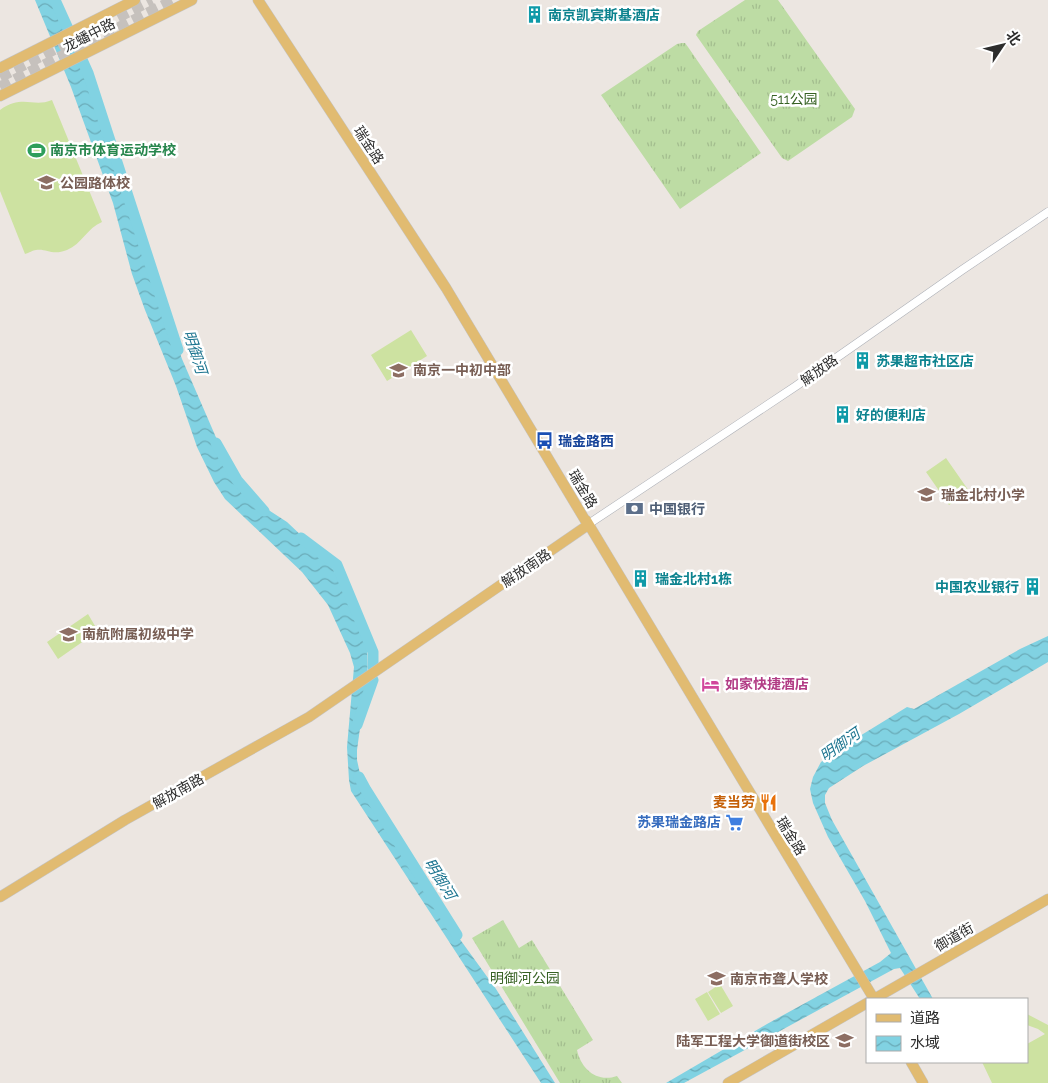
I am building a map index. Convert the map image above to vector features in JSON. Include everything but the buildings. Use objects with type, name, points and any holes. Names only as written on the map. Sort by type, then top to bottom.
[{"type":"main road","name":"龙蟠中路","points":[[0,68],[135,0]]},
{"type":"main road","name":"龙蟠中路","points":[[0,96],[192,0]]},
{"type":"main road","name":"瑞金路","points":[[258,0],[446,288],[873,998]]},
{"type":"main road","points":[[309,717],[462,612]]},
{"type":"main road","name":"御道街","points":[[876,998],[1048,899]]},
{"type":"main road","points":[[728,1083],[866,1004]]},
{"type":"main road","points":[[912,1063],[923,1083]]},
{"type":"street","name":"解放路","points":[[588,525],[796,386],[1048,212]]},
{"type":"street","name":"解放南路","points":[[462,612],[588,525]]},
{"type":"street","name":"解放南路","points":[[0,897],[125,820],[309,717],[390,662]]},
{"type":"green space","name":"511公园","points":[[745,0],[778,0],[855,109],[852,117],[788,161],[782,158],[696,35],[698,31]]},
{"type":"green space","points":[[685,43],[761,153],[680,209],[601,95],[677,44]]},
{"type":"green space","name":"南京市体育运动学校","points":[[52,100],[102,222],[92,228],[77,244],[67,250],[53,252],[36,250],[25,254],[0,191],[0,110],[15,103],[39,103]]},
{"type":"green space","points":[[411,330],[427,356],[387,381],[371,355]]},
{"type":"green space","points":[[946,458],[969,491],[949,505],[926,472]]},
{"type":"green space","points":[[88,614],[98,631],[58,659],[47,642]]},
{"type":"green space","name":"明御河公园","points":[[503,920],[519,948],[532,940],[593,1040],[577,1050],[582,1063],[591,1073],[597,1076],[610,1078],[617,1076],[622,1083],[560,1083],[472,938]]},
{"type":"green space","points":[[720,984],[733,1006],[721,1013],[708,992]]},
{"type":"green space","points":[[707,992],[720,1014],[708,1021],[695,999]]},
{"type":"green space","points":[[1028,1015],[1048,1025],[1048,1083],[992,1083],[982,1063],[1028,1063],[1028,1043],[1045,1034],[1028,1025]]},
{"type":"water","name":"明御河","points":[[35,0],[57,0],[182,359],[231,472],[240,488],[250,498],[287,522],[323,556],[332,567],[353,608],[367,650],[368,688],[362,714],[357,760],[362,783],[369,798],[459,938],[496,989],[555,1083],[541,1083],[351,791],[347,747],[354,667],[350,653],[328,605],[302,572],[225,499],[214,482],[197,447],[176,386],[132,274],[113,203],[71,87]]},
{"type":"water","points":[[1048,636],[1048,662],[959,714],[863,766],[829,788],[825,795],[825,803],[832,820],[932,998],[919,998],[900,968],[894,969],[684,1083],[666,1083],[767,1024],[880,962],[891,953],[865,901],[828,837],[813,803],[810,789],[813,777],[821,762],[834,752],[844,750],[850,742],[907,707],[914,709],[1020,649]]},
{"type":"waterway","name":"明御河","points":[[55,0],[88,73],[178,350]]},
{"type":"waterway","name":"明御河","points":[[216,443],[237,480],[264,511]]},
{"type":"waterway","name":"明御河","points":[[301,538],[337,565],[373,652],[373,667]]},
{"type":"waterway","name":"明御河","points":[[357,725],[373,680]]},
{"type":"waterway","name":"明御河","points":[[359,777],[457,935]]},
{"type":"tunnel","points":[[0,77],[152,0]]},
{"type":"tunnel","points":[[0,87],[174,0]]},
{"type":"place","name":"南京凯宾斯基酒店","points":[[534,15]]},
{"type":"place","name":"南京市体育运动学校","points":[[36,150]]},
{"type":"place","name":"公园路体校","points":[[46,183]]},
{"type":"place","name":"苏果超市社区店","points":[[862,361]]},
{"type":"place","name":"南京一中初中部","points":[[399,370]]},
{"type":"place","name":"好的便利店","points":[[842,415]]},
{"type":"place","name":"瑞金路西","points":[[544,441]]},
{"type":"place","name":"瑞金北村小学","points":[[927,495]]},
{"type":"place","name":"中国银行","points":[[635,509]]},
{"type":"place","name":"瑞金北村1栋","points":[[641,579]]},
{"type":"place","name":"中国农业银行","points":[[1033,587]]},
{"type":"place","name":"南航附属初级中学","points":[[68,634]]},
{"type":"place","name":"如家快捷酒店","points":[[711,684]]},
{"type":"place","name":"麦当劳","points":[[769,802]]},
{"type":"place","name":"苏果瑞金路店","points":[[735,822]]},
{"type":"place","name":"南京市聋人学校","points":[[716,979]]},
{"type":"place","name":"陆军工程大学御道街校区","points":[[844,1041]]}]
